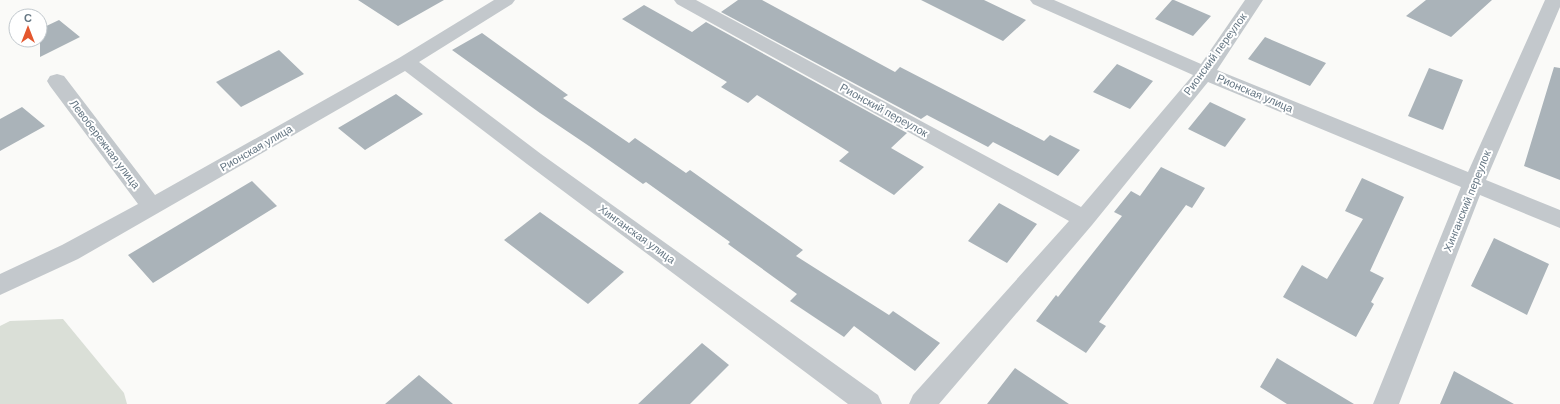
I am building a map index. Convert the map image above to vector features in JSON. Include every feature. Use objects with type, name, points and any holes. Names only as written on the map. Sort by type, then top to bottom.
[{"type":"street","name":"Рионская улица","points":[[0,285],[70,252],[152,207],[406,62],[506,0]]},
{"type":"street","name":"Рионский переулок","points":[[683,0],[1084,219]]},
{"type":"street","name":"Рионская улица","points":[[1039,0],[1205,72],[1560,219]]},
{"type":"street","name":"Рионский переулок","points":[[922,404],[1084,219],[1205,72],[1254,0]]},
{"type":"street","name":"Хинганский переулок","points":[[1386,404],[1473,184],[1554,0]]},
{"type":"street","name":"Хинганская улица","points":[[406,62],[534,159],[869,404]]},
{"type":"street","name":"Левобережная улица","points":[[57,81],[152,207]]},
{"type":"shaded area","points":[[63,319],[124,393],[127,404],[0,404],[0,326],[10,321]]},
{"type":"building","points":[[358,0],[444,0],[398,26]]},
{"type":"building","points":[[738,0],[762,0],[895,72],[900,67],[1044,141],[1050,135],[1080,150],[1058,176],[993,142],[988,147],[927,115],[921,119],[721,12]]},
{"type":"building","points":[[921,0],[984,0],[1026,20],[1003,41]]},
{"type":"building","points":[[1172,0],[1211,16],[1193,36],[1155,19]]},
{"type":"building","points":[[1426,0],[1492,0],[1451,37],[1406,16]]},
{"type":"building","points":[[644,5],[692,32],[706,22],[907,133],[891,148],[924,167],[894,195],[839,161],[849,152],[757,95],[748,103],[721,87],[727,82],[622,19]]},
{"type":"building","points":[[59,20],[80,37],[40,57],[40,48],[48,48],[48,25]]},
{"type":"building","points":[[482,33],[568,95],[563,98],[629,143],[635,138],[686,173],[690,170],[803,250],[796,256],[889,315],[893,311],[940,343],[915,371],[854,326],[844,337],[790,301],[797,294],[728,244],[730,242],[646,182],[643,184],[540,113],[452,50]]},
{"type":"building","points":[[1265,37],[1326,63],[1310,86],[1248,59]]},
{"type":"building","points":[[279,50],[304,74],[241,107],[216,82]]},
{"type":"building","points":[[1117,64],[1153,81],[1130,109],[1093,92]]},
{"type":"building","points":[[1554,67],[1560,68],[1560,180],[1524,166]]},
{"type":"building","points":[[1429,68],[1463,80],[1443,130],[1408,116]]},
{"type":"building","points":[[396,94],[423,114],[365,150],[338,128]]},
{"type":"building","points":[[1210,102],[1246,119],[1225,147],[1188,129]]},
{"type":"building","points":[[22,107],[45,126],[0,151],[0,119]]},
{"type":"building","points":[[1161,167],[1205,188],[1192,208],[1186,205],[1099,322],[1106,326],[1086,353],[1036,321],[1056,295],[1058,297],[1122,216],[1114,212],[1131,191],[1140,196]]},
{"type":"building","points":[[1362,178],[1404,197],[1370,271],[1384,278],[1371,302],[1374,304],[1356,337],[1283,297],[1302,265],[1327,279],[1363,219],[1345,211]]},
{"type":"building","points":[[252,181],[277,206],[153,283],[128,255]]},
{"type":"building","points":[[999,203],[1037,224],[1007,263],[968,241]]},
{"type":"building","points":[[540,212],[624,272],[588,304],[504,240]]},
{"type":"building","points":[[1494,238],[1549,264],[1527,315],[1471,286]]},
{"type":"building","points":[[702,343],[729,365],[690,404],[638,404]]},
{"type":"building","points":[[1277,358],[1354,404],[1287,404],[1260,387]]},
{"type":"building","points":[[1015,368],[1069,404],[987,404]]},
{"type":"building","points":[[1454,371],[1514,404],[1440,404]]},
{"type":"building","points":[[419,375],[453,404],[385,404]]}]
